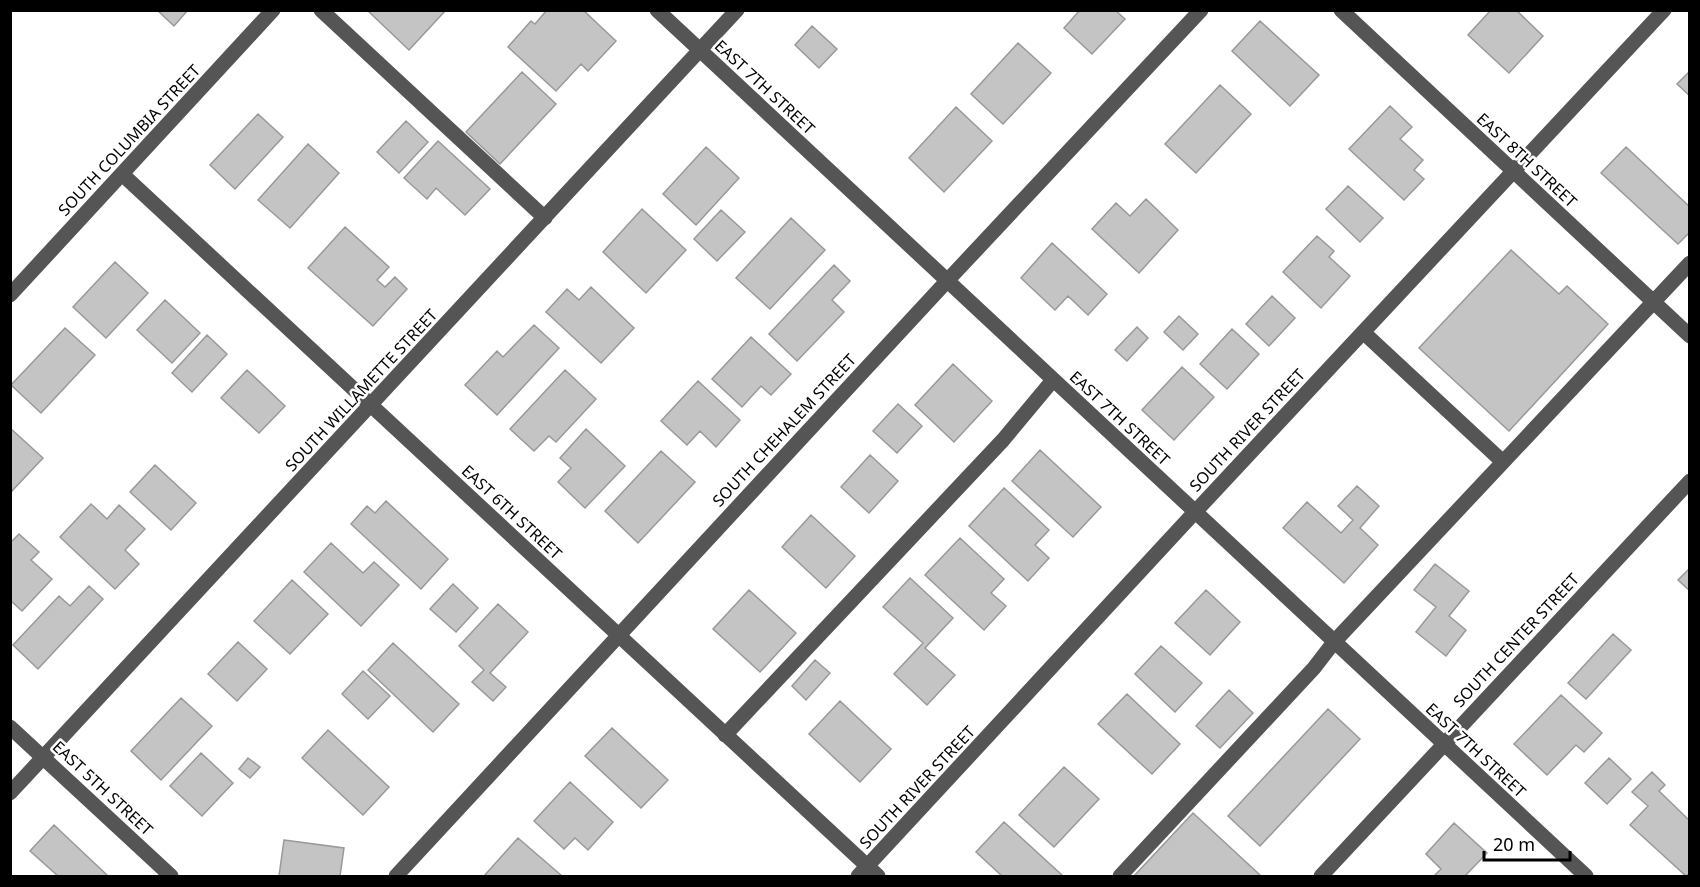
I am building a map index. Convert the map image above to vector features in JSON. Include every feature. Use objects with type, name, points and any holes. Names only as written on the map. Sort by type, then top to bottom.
[{"type":"street","name":"SOUTH COLUMBIA STREET","points":[[10,295],[273,10]]},
{"type":"street","points":[[321,10],[545,218]]},
{"type":"street","name":"EAST 7TH STREET","points":[[657,10],[1586,876]]},
{"type":"street","name":"SOUTH WILLAMETTE STREET","points":[[10,794],[737,10]]},
{"type":"street","name":"SOUTH CHEHALEM STREET","points":[[396,876],[1201,10]]},
{"type":"street","name":"EAST 8TH STREET","points":[[1341,10],[1689,336]]},
{"type":"street","name":"SOUTH RIVER STREET","points":[[868,873],[1195,512],[1664,10]]},
{"type":"street","name":"EAST 6TH STREET","points":[[122,174],[725,735],[868,873]]},
{"type":"street","points":[[1120,876],[1314,668],[1334,642],[1689,263]]},
{"type":"street","points":[[1363,332],[1503,462]]},
{"type":"street","points":[[725,735],[1003,440],[1053,380]]},
{"type":"street","name":"SOUTH CENTER STREET","points":[[1321,876],[1689,481]]},
{"type":"street","name":"EAST 5TH STREET","points":[[10,727],[171,876]]},
{"type":"building","points":[[157,10],[188,10],[174,26]]},
{"type":"building","points":[[367,10],[446,10],[409,50]]},
{"type":"building","points":[[547,10],[583,10],[616,41],[588,71],[581,64],[556,91],[508,47],[531,21],[535,24]]},
{"type":"building","points":[[1080,10],[1115,10],[1125,19],[1092,54],[1064,28]]},
{"type":"building","points":[[1491,10],[1516,10],[1543,36],[1509,73],[1468,35]]},
{"type":"building","points":[[1260,21],[1319,75],[1290,106],[1232,51]]},
{"type":"building","points":[[812,26],[837,49],[819,68],[795,45]]},
{"type":"building","points":[[1018,43],[1051,73],[1003,124],[971,94]]},
{"type":"building","points":[[1690,71],[1690,96],[1677,84]]},
{"type":"building","points":[[522,72],[556,104],[500,164],[466,132]]},
{"type":"building","points":[[1220,85],[1251,114],[1196,173],[1165,144]]},
{"type":"building","points":[[1390,106],[1412,127],[1400,139],[1423,160],[1414,170],[1424,179],[1404,200],[1349,149]]},
{"type":"building","points":[[956,107],[992,141],[944,192],[909,158]]},
{"type":"building","points":[[258,114],[283,137],[235,189],[210,165]]},
{"type":"building","points":[[406,121],[428,142],[399,173],[377,152]]},
{"type":"building","points":[[438,141],[490,189],[465,215],[436,188],[427,199],[404,178]]},
{"type":"building","points":[[308,144],[339,173],[290,228],[258,200]]},
{"type":"building","points":[[706,147],[739,178],[696,225],[663,194]]},
{"type":"building","points":[[1626,147],[1690,207],[1690,232],[1678,244],[1601,173]]},
{"type":"building","points":[[1348,186],[1383,218],[1360,242],[1326,209]]},
{"type":"building","points":[[1146,199],[1178,230],[1139,273],[1092,229],[1116,203],[1130,216]]},
{"type":"building","points":[[642,209],[686,250],[646,293],[603,252]]},
{"type":"building","points":[[721,210],[745,232],[717,261],[694,239]]},
{"type":"building","points":[[791,218],[825,250],[770,309],[736,278]]},
{"type":"building","points":[[345,227],[389,267],[377,280],[385,287],[395,277],[407,289],[373,326],[308,268]]},
{"type":"building","points":[[1317,236],[1334,251],[1329,257],[1350,276],[1321,308],[1283,272]]},
{"type":"building","points":[[1052,243],[1107,294],[1088,315],[1068,296],[1055,310],[1021,278]]},
{"type":"building","points":[[1511,250],[1559,294],[1567,286],[1608,324],[1509,431],[1419,348]]},
{"type":"building","points":[[115,262],[148,293],[106,338],[73,307]]},
{"type":"building","points":[[834,265],[850,281],[832,300],[844,312],[797,361],[769,334]]},
{"type":"building","points":[[591,287],[634,328],[601,363],[546,312],[567,289],[579,300]]},
{"type":"building","points":[[1272,296],[1295,318],[1269,346],[1246,324]]},
{"type":"building","points":[[165,300],[200,333],[172,363],[137,330]]},
{"type":"building","points":[[1179,316],[1198,334],[1183,350],[1164,332]]},
{"type":"building","points":[[534,325],[559,348],[497,415],[465,385],[497,351],[503,357]]},
{"type":"building","points":[[1137,327],[1148,338],[1127,361],[1115,350]]},
{"type":"building","points":[[65,328],[95,355],[41,413],[11,385]]},
{"type":"building","points":[[1232,329],[1259,354],[1227,389],[1200,364]]},
{"type":"building","points":[[207,335],[227,354],[192,392],[172,373]]},
{"type":"building","points":[[751,337],[791,374],[771,395],[761,386],[742,407],[712,379]]},
{"type":"building","points":[[953,364],[992,401],[954,442],[915,405]]},
{"type":"building","points":[[1182,367],[1214,397],[1174,440],[1142,410]]},
{"type":"building","points":[[247,370],[285,406],[259,433],[221,398]]},
{"type":"building","points":[[565,370],[596,399],[556,442],[549,436],[534,451],[510,429]]},
{"type":"building","points":[[698,381],[740,420],[716,447],[700,431],[687,445],[661,421]]},
{"type":"building","points":[[898,404],[922,426],[897,453],[873,431]]},
{"type":"building","points":[[10,428],[43,458],[10,493]]},
{"type":"building","points":[[586,429],[625,466],[585,508],[558,482],[571,468],[560,458]]},
{"type":"building","points":[[1040,450],[1101,507],[1073,537],[1012,481]]},
{"type":"building","points":[[661,451],[695,482],[638,543],[605,511]]},
{"type":"building","points":[[870,455],[898,481],[869,513],[841,487]]},
{"type":"building","points":[[155,465],[196,503],[171,530],[130,492]]},
{"type":"building","points":[[1357,486],[1379,506],[1360,528],[1378,545],[1344,583],[1283,528],[1307,502],[1341,533],[1353,520],[1338,506]]},
{"type":"building","points":[[1004,488],[1049,530],[1035,545],[1049,558],[1028,581],[969,526]]},
{"type":"building","points":[[386,501],[448,559],[421,589],[351,524],[367,506],[375,513]]},
{"type":"building","points":[[91,504],[107,519],[119,505],[145,529],[125,550],[139,564],[115,589],[60,537]]},
{"type":"building","points":[[811,515],[855,556],[826,588],[782,547]]},
{"type":"building","points":[[19,534],[39,552],[31,560],[52,579],[22,611],[10,600],[10,543]]},
{"type":"building","points":[[960,538],[1004,579],[991,593],[1006,606],[984,630],[925,575]]},
{"type":"building","points":[[331,543],[363,573],[374,562],[399,585],[361,626],[304,572]]},
{"type":"building","points":[[1435,564],[1469,591],[1449,616],[1466,630],[1446,656],[1416,632],[1436,607],[1414,590]]},
{"type":"building","points":[[1690,568],[1690,591],[1678,580]]},
{"type":"building","points":[[910,578],[953,618],[925,648],[955,675],[927,705],[894,674],[923,643],[883,607]]},
{"type":"building","points":[[292,580],[328,614],[290,654],[254,621]]},
{"type":"building","points":[[453,584],[478,608],[456,632],[430,609]]},
{"type":"building","points":[[89,586],[103,599],[38,669],[13,645],[59,596],[70,606]]},
{"type":"building","points":[[749,590],[796,633],[760,672],[713,629]]},
{"type":"building","points":[[1206,590],[1240,622],[1210,655],[1175,623]]},
{"type":"building","points":[[498,604],[528,632],[490,673],[506,687],[493,701],[472,682],[484,670],[459,646]]},
{"type":"building","points":[[1613,634],[1631,650],[1586,699],[1568,683]]},
{"type":"building","points":[[238,642],[267,669],[237,701],[208,674]]},
{"type":"building","points":[[393,643],[459,704],[433,732],[368,670]]},
{"type":"building","points":[[1161,646],[1202,683],[1175,712],[1135,674]]},
{"type":"building","points":[[815,660],[830,673],[806,700],[792,686]]},
{"type":"building","points":[[363,671],[390,696],[368,719],[342,694]]},
{"type":"building","points":[[1229,690],[1253,713],[1220,748],[1196,726]]},
{"type":"building","points":[[1127,694],[1180,744],[1152,774],[1098,724]]},
{"type":"building","points":[[1561,695],[1602,733],[1584,752],[1576,745],[1547,775],[1514,744]]},
{"type":"building","points":[[181,698],[212,726],[161,780],[131,751]]},
{"type":"building","points":[[840,701],[891,749],[860,782],[809,734]]},
{"type":"building","points":[[1328,709],[1360,739],[1260,846],[1228,816]]},
{"type":"building","points":[[612,728],[668,780],[641,808],[585,756]]},
{"type":"building","points":[[328,730],[389,787],[363,815],[302,758]]},
{"type":"building","points":[[201,753],[233,783],[202,816],[170,786]]},
{"type":"building","points":[[248,758],[260,767],[250,778],[239,769]]},
{"type":"building","points":[[1609,758],[1631,779],[1607,804],[1585,783]]},
{"type":"building","points":[[1064,767],[1099,799],[1054,847],[1019,815]]},
{"type":"building","points":[[1652,772],[1665,785],[1659,791],[1690,821],[1690,873],[1686,876],[1630,825],[1648,806],[1632,792]]},
{"type":"building","points":[[570,782],[613,822],[588,850],[575,838],[564,849],[534,821]]},
{"type":"building","points":[[1193,813],[1260,875],[1134,876]]},
{"type":"building","points":[[1004,822],[1063,876],[1002,876],[976,852]]},
{"type":"building","points":[[1454,823],[1487,853],[1465,876],[1434,876],[1441,869],[1426,854]]},
{"type":"building","points":[[54,825],[108,876],[58,876],[30,851]]},
{"type":"building","points":[[518,838],[562,876],[484,876]]},
{"type":"building","points":[[284,840],[344,848],[340,876],[279,876]]}]
